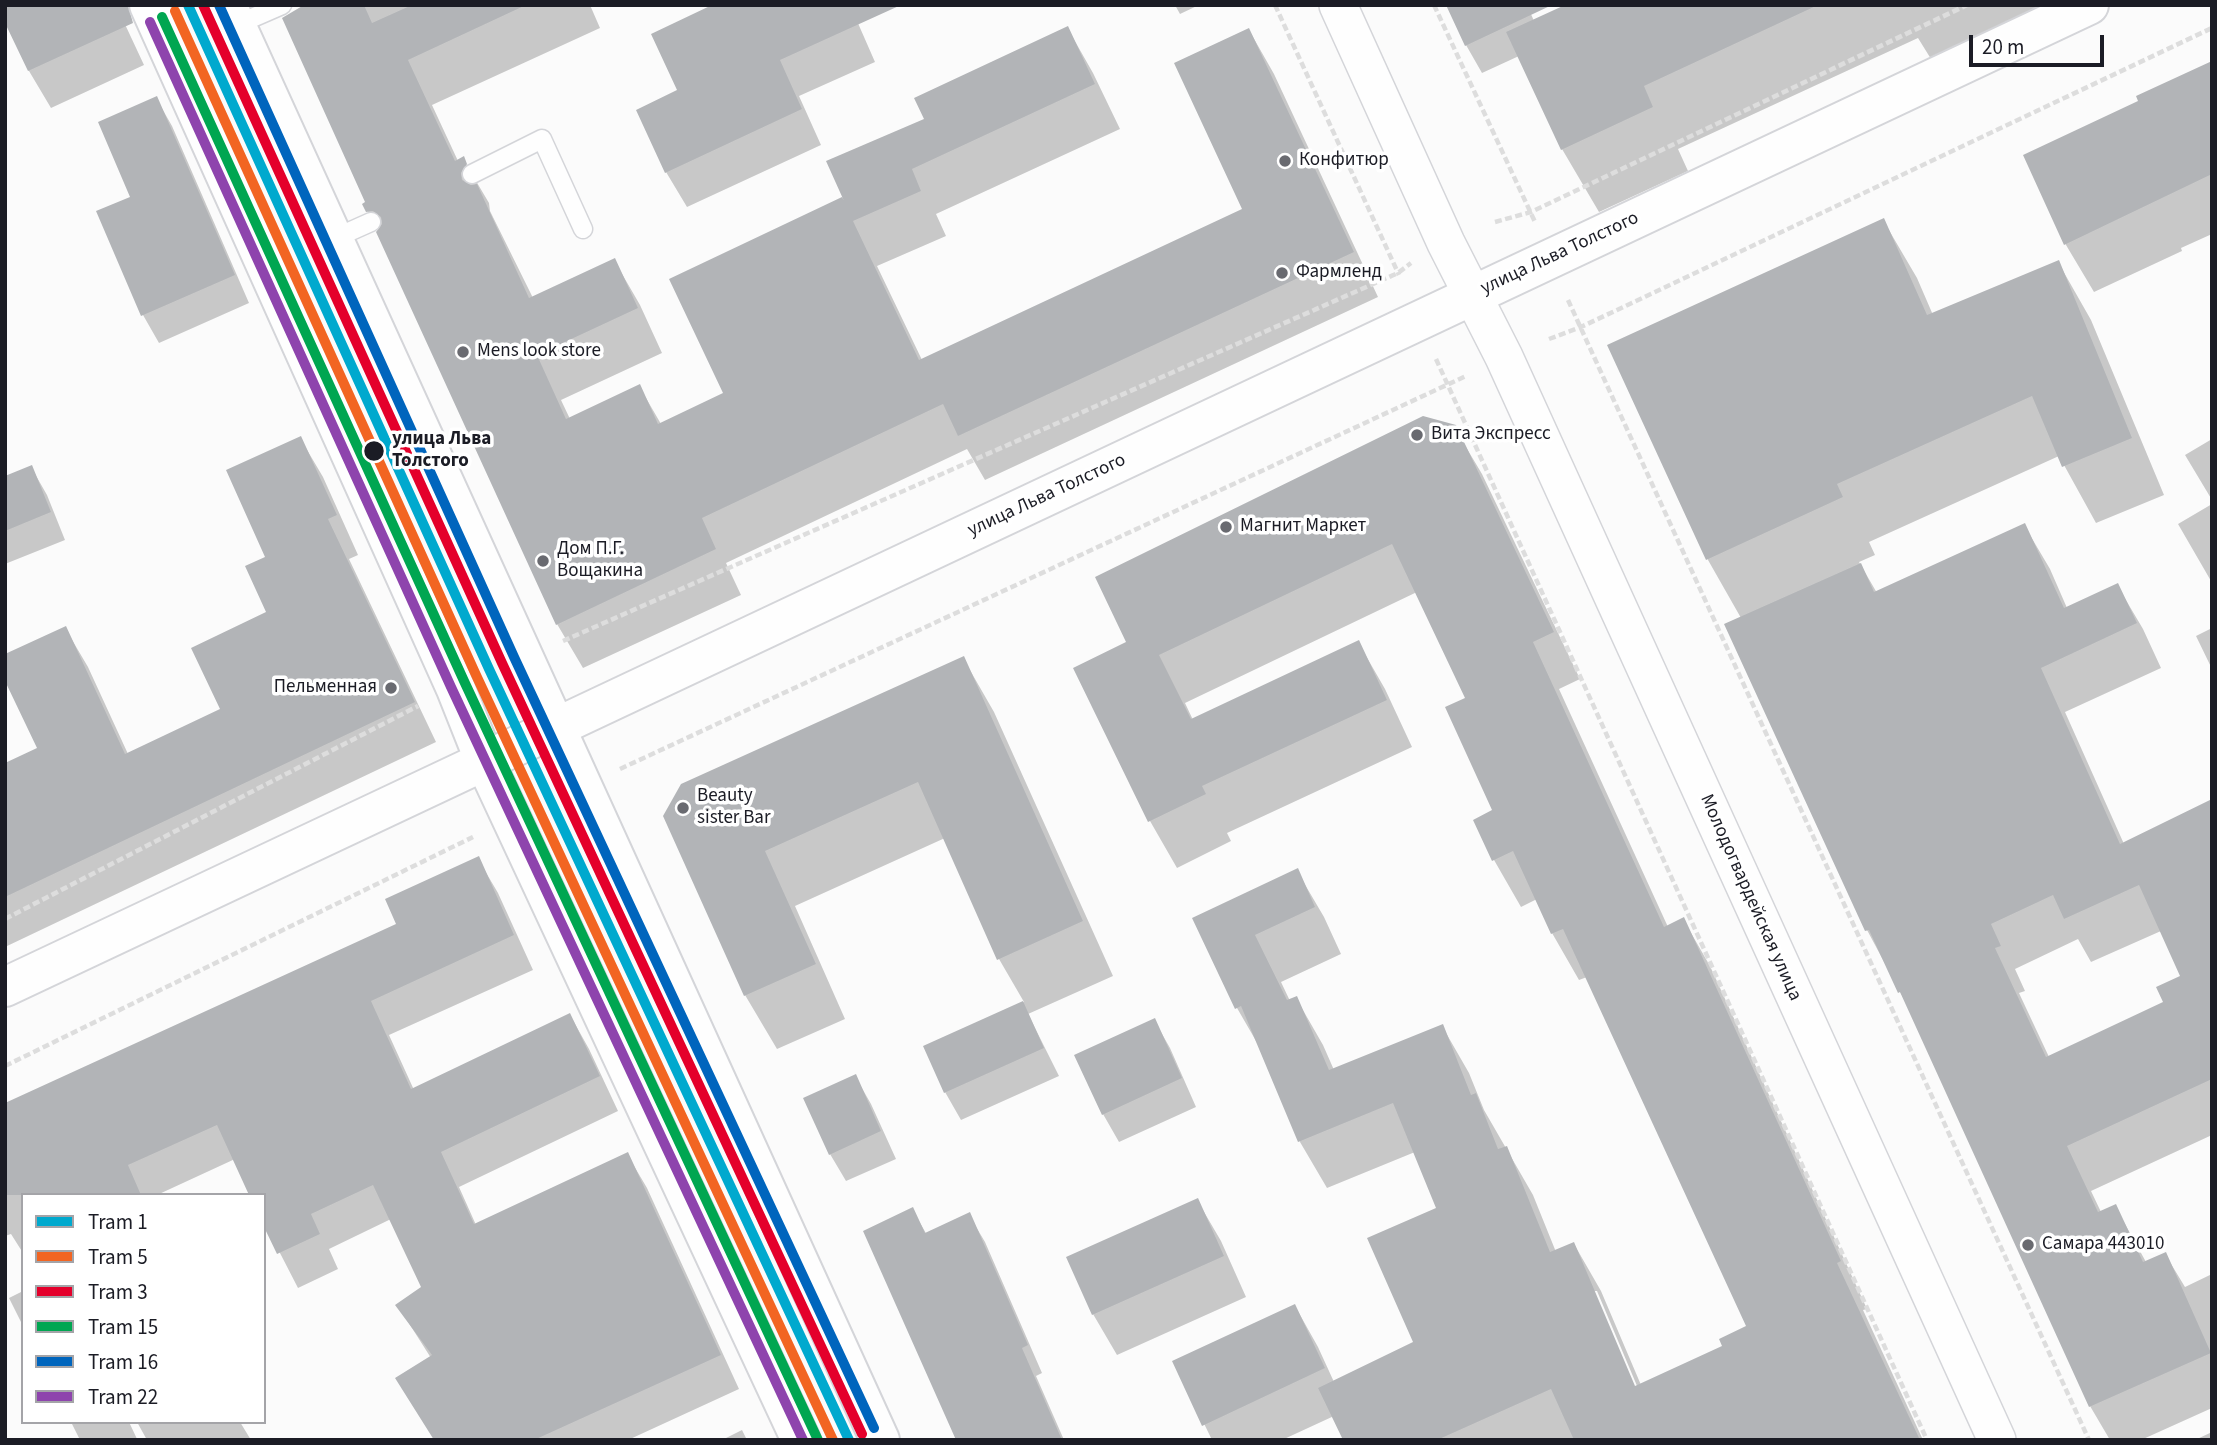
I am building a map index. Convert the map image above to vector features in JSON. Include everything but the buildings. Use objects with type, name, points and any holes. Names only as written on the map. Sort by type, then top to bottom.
[{"type":"main road","points":[[149,5],[456,688],[485,762],[800,1440]]},
{"type":"main road","name":"улица Льва Толстого","points":[[5,987],[2090,5]]},
{"type":"main road","points":[[231,15],[880,1440]]},
{"type":"street","name":"Молодогвардейская улица","points":[[1338,5],[1446,243],[1504,357],[1997,1440]]},
{"type":"lane","points":[[231,15],[282,5]]},
{"type":"lane","points":[[472,174],[542,139],[583,229]]},
{"type":"lane","points":[[333,239],[371,222]]},
{"type":"path","points":[[521,652],[559,643],[1398,273],[1275,5]]},
{"type":"path","points":[[1434,5],[1531,212]]},
{"type":"path","points":[[1495,222],[1531,212],[1967,5]]},
{"type":"path","points":[[1549,339],[1581,327],[2212,28]]},
{"type":"path","points":[[1568,300],[2089,1440]]},
{"type":"path","points":[[1433,352],[1927,1440]]},
{"type":"path","points":[[585,792],[617,770],[1469,374]]},
{"type":"path","points":[[5,919],[456,688]]},
{"type":"path","points":[[5,1066],[488,830],[514,820]]},
{"type":"tram line","name":"1","points":[[188,5],[489,669],[849,1440]]},
{"type":"tram line","name":"3","points":[[203,5],[502,663],[862,1434]]},
{"type":"tram line","name":"16","points":[[219,5],[514,657],[874,1428]]},
{"type":"tram line","name":"5","points":[[175,11],[476,675],[833,1440]]},
{"type":"tram line","name":"15","points":[[162,17],[464,681],[818,1440]]},
{"type":"tram line","name":"22","points":[[150,22],[451,687],[803,1440]]},
{"type":"place","name":"Конфитюр","points":[[1285,161]]},
{"type":"place","name":"Фармленд","points":[[1282,273]]},
{"type":"place","name":"Mens look store","points":[[463,352]]},
{"type":"place","name":"Вита Экспресс","points":[[1417,435]]},
{"type":"place","name":"улица Льва Толстого","points":[[374,451]]},
{"type":"place","name":"Магнит Маркет","points":[[1226,527]]},
{"type":"place","name":"Дом П.Г. Вощакина","points":[[543,561]]},
{"type":"place","name":"Пельменная","points":[[391,688]]},
{"type":"place","name":"Beauty sister Bar","points":[[683,808]]},
{"type":"place","name":"Самара 443010","points":[[2028,1245]]}]
